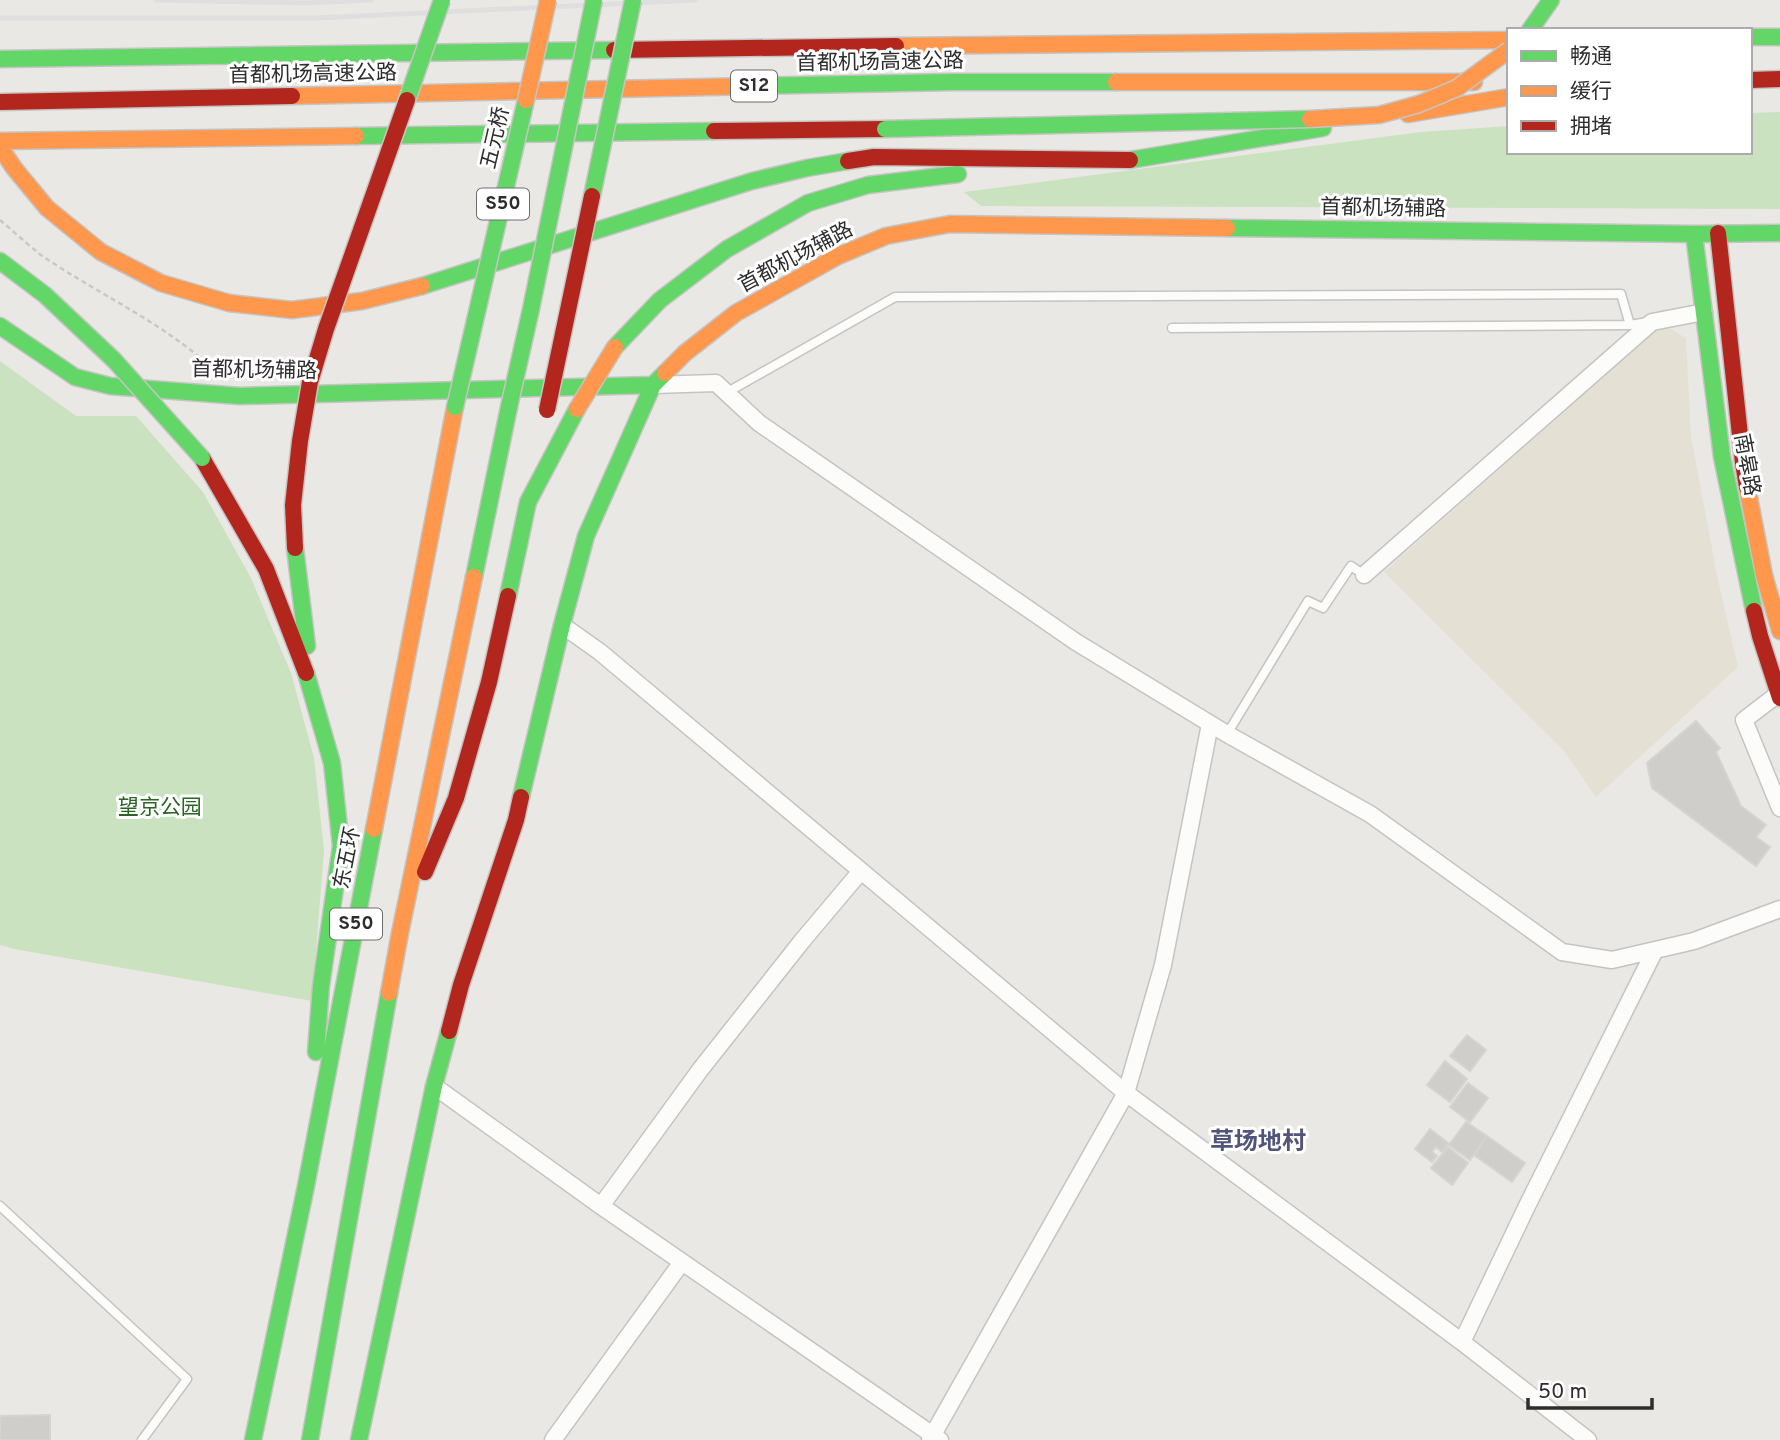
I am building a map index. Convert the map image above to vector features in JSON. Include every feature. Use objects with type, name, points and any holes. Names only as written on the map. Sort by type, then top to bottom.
[{"type":"main road","points":[[313,694],[295,548],[293,505],[310,382],[326,329],[442,0]]},
{"type":"main road","name":"五元桥","points":[[455,407],[548,0]]},
{"type":"main road","name":"S50","points":[[310,1440],[400,933],[594,0]]},
{"type":"main road","points":[[545,416],[633,0]]},
{"type":"main road","points":[[1531,28],[1551,0]]},
{"type":"main road","points":[[515,152],[526,22]]},
{"type":"main road","points":[[1752,37],[1780,37]]},
{"type":"main road","name":"首都机场高速公路","points":[[0,59],[1507,40]]},
{"type":"main road","points":[[0,141],[885,129],[1301,120],[1379,115],[1419,104],[1457,88],[1507,52]]},
{"type":"main road","points":[[1752,80],[1780,79]]},
{"type":"main road","name":"首都机场高速公路","points":[[0,102],[953,82],[1495,82]]},
{"type":"main road","points":[[528,502],[577,409],[615,347],[660,300],[727,249],[808,203],[868,185],[932,176],[1126,161],[1507,97]]},
{"type":"main road","points":[[0,147],[47,208],[100,252],[160,283],[229,303],[292,310],[362,301],[425,285],[752,181],[807,168],[874,157],[1126,161]]},
{"type":"main road","name":"首都机场辅路","points":[[0,326],[75,377],[110,386],[240,396],[653,386],[685,353],[736,313],[838,256],[886,236],[950,224],[1780,233]]},
{"type":"main road","name":"南皋路","points":[[1718,233],[1743,463],[1764,575],[1780,631]]},
{"type":"main road","name":"南皋路","points":[[1694,234],[1722,457],[1760,636],[1779,694]]},
{"type":"main road","points":[[0,261],[18,272],[68,314],[114,360],[202,458],[266,569],[304,666],[332,763],[341,846],[321,986],[306,1186]]},
{"type":"main road","points":[[359,1440],[434,1086],[461,985],[516,820],[586,536],[653,386]]},
{"type":"main road","name":"东五环","points":[[253,1440],[306,1186],[455,407]]},
{"type":"main road","points":[[400,933],[456,798],[489,682],[539,450]]},
{"type":"street","points":[[1364,575],[1652,322],[1704,312]]},
{"type":"street","points":[[653,386],[716,383],[779,437],[1076,642],[1227,734],[1370,814],[1562,952],[1612,960],[1694,941],[1780,909]]},
{"type":"street","points":[[562,625],[600,652],[1126,1093],[1462,1342],[1588,1440]]},
{"type":"street","points":[[1779,694],[1744,720],[1780,808]]},
{"type":"street","points":[[434,1086],[934,1438],[1126,1093],[1163,965],[1210,724]]},
{"type":"street","points":[[601,1206],[700,1070],[860,870]]},
{"type":"street","points":[[1462,1342],[1655,950]]},
{"type":"street","points":[[553,1440],[682,1262]]},
{"type":"lane","points":[[726,393],[895,297],[1621,294],[1630,325]]},
{"type":"lane","points":[[1172,328],[1630,325],[1652,322]]},
{"type":"lane","points":[[1227,734],[1308,601],[1322,608],[1351,566],[1364,575]]},
{"type":"lane","points":[[0,1206],[187,1379],[142,1440]]},
{"type":"path","points":[[0,220],[40,254],[203,359],[240,396]]},
{"type":"shaded area","points":[[1662,324],[1686,338],[1691,437],[1717,575],[1738,667],[1596,797],[1563,750],[1384,572]]},
{"type":"green space","points":[[1780,112],[1780,209],[981,206],[964,192],[1421,132],[1507,126],[1507,154],[1752,154],[1752,113]]},
{"type":"green space","name":"望京公园","points":[[0,361],[76,416],[136,416],[203,492],[251,578],[291,673],[314,758],[324,850],[312,1001],[0,945]]},
{"type":"building","points":[[1696,721],[1720,748],[1716,752],[1741,806],[1766,825],[1756,837],[1770,847],[1756,866],[1652,788],[1647,763]]},
{"type":"building","points":[[1467,1035],[1486,1050],[1470,1071],[1450,1056]]},
{"type":"building","points":[[1445,1061],[1467,1079],[1450,1102],[1427,1085]]},
{"type":"building","points":[[1468,1083],[1488,1098],[1470,1122],[1450,1107]]},
{"type":"building","points":[[1466,1122],[1487,1136],[1470,1160],[1449,1145]]},
{"type":"building","points":[[1430,1129],[1448,1143],[1442,1152],[1436,1147],[1432,1152],[1437,1156],[1432,1162],[1415,1149]]},
{"type":"building","points":[[1487,1136],[1525,1163],[1512,1182],[1474,1155]]},
{"type":"building","points":[[1448,1147],[1468,1163],[1452,1185],[1431,1168]]},
{"type":"building","points":[[50,1415],[50,1440],[0,1440],[0,1416]]},
{"type":"railway","points":[[156,0],[307,3],[371,0]]},
{"type":"railway","points":[[0,18],[317,18],[696,0]]},
{"type":"traffic: fast","points":[[407,100],[442,0]]},
{"type":"traffic: fast","points":[[509,407],[594,0]]},
{"type":"traffic: fast","points":[[592,196],[633,0]]},
{"type":"traffic: fast","points":[[1531,28],[1551,0]]},
{"type":"traffic: fast","points":[[1752,37],[1780,37]]},
{"type":"traffic: fast","points":[[0,59],[614,50]]},
{"type":"traffic: fast","points":[[755,86],[1116,82]]},
{"type":"traffic: fast","points":[[455,407],[526,100]]},
{"type":"traffic: fast","points":[[885,129],[1310,119]]},
{"type":"traffic: fast","points":[[1130,160],[1323,128]]},
{"type":"traffic: fast","points":[[356,136],[714,131]]},
{"type":"traffic: fast","points":[[422,286],[752,181],[848,161]]},
{"type":"traffic: fast","points":[[615,347],[660,300],[727,249],[808,203],[868,185],[958,174]]},
{"type":"traffic: fast","points":[[1227,228],[1780,233]]},
{"type":"traffic: fast","points":[[1694,234],[1722,457],[1754,611]]},
{"type":"traffic: fast","points":[[0,261],[45,295],[114,360]]},
{"type":"traffic: fast","points":[[0,326],[75,377],[110,386],[240,396],[653,385],[665,373]]},
{"type":"traffic: fast","points":[[114,360],[202,458]]},
{"type":"traffic: fast","points":[[521,797],[586,536],[653,385]]},
{"type":"traffic: fast","points":[[474,577],[509,407]]},
{"type":"traffic: fast","points":[[508,596],[528,502],[577,409]]},
{"type":"traffic: fast","points":[[295,548],[307,646]]},
{"type":"traffic: fast","points":[[306,673],[332,763],[341,846],[321,986],[316,1052]]},
{"type":"traffic: fast","points":[[253,1440],[306,1186],[374,829]]},
{"type":"traffic: fast","points":[[310,1440],[389,993]]},
{"type":"traffic: fast","points":[[359,1440],[434,1086],[449,1031]]},
{"type":"traffic: slow","points":[[526,100],[548,0]]},
{"type":"traffic: slow","points":[[896,46],[1507,40]]},
{"type":"traffic: slow","points":[[1310,119],[1379,115],[1419,104],[1457,88],[1507,51]]},
{"type":"traffic: slow","points":[[1116,82],[1474,82]]},
{"type":"traffic: slow","points":[[292,96],[755,86]]},
{"type":"traffic: slow","points":[[1408,114],[1507,97]]},
{"type":"traffic: slow","points":[[0,141],[356,136]]},
{"type":"traffic: slow","points":[[0,147],[47,208],[101,252],[161,283],[229,303],[292,310],[362,301],[422,286]]},
{"type":"traffic: slow","points":[[665,373],[685,353],[736,313],[838,256],[886,236],[950,224],[1227,228]]},
{"type":"traffic: slow","points":[[577,409],[615,347]]},
{"type":"traffic: slow","points":[[374,829],[455,407]]},
{"type":"traffic: slow","points":[[1747,487],[1764,575],[1780,631]]},
{"type":"traffic: slow","points":[[389,993],[474,577]]},
{"type":"traffic: jam","points":[[614,50],[896,46]]},
{"type":"traffic: jam","points":[[1752,80],[1780,79]]},
{"type":"traffic: jam","points":[[0,102],[292,96]]},
{"type":"traffic: jam","points":[[295,548],[293,505],[310,382],[326,329],[407,100]]},
{"type":"traffic: jam","points":[[714,131],[885,129]]},
{"type":"traffic: jam","points":[[848,161],[874,157],[1130,160]]},
{"type":"traffic: jam","points":[[547,410],[592,196]]},
{"type":"traffic: jam","points":[[1718,233],[1747,487]]},
{"type":"traffic: jam","points":[[202,458],[266,569],[306,673]]},
{"type":"traffic: jam","points":[[425,872],[456,798],[489,682],[508,596]]},
{"type":"traffic: jam","points":[[1754,611],[1780,698]]},
{"type":"traffic: jam","points":[[449,1031],[521,797]]},
{"type":"district","name":"草场地村","points":[[1258,1143]]}]
